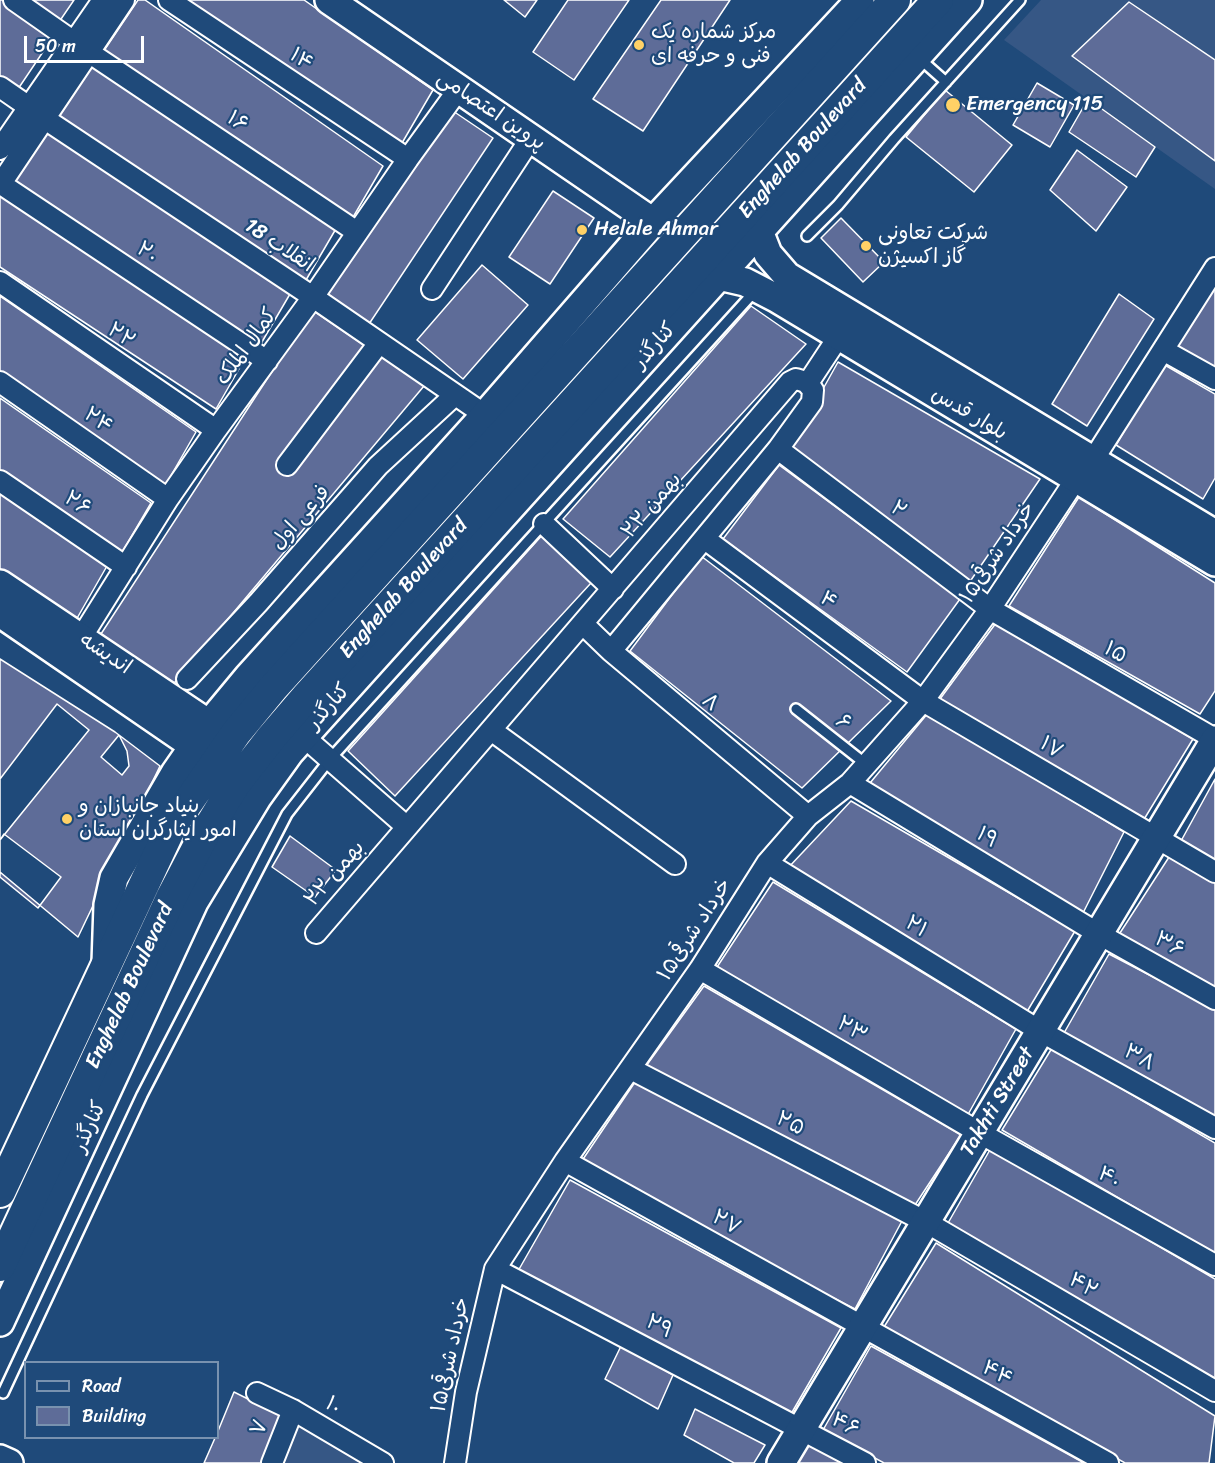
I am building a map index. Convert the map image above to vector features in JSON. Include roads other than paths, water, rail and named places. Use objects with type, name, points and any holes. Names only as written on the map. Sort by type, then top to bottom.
[{"type":"main road","points":[[105,965],[108,905],[114,878],[163,791],[193,729],[248,678],[485,415],[652,222],[822,62],[860,0]]},
{"type":"main road","name":"Enghelab Boulevard","points":[[0,1192],[171,827],[236,733],[822,62],[896,0]]},
{"type":"main road","name":"Enghelab Boulevard","points":[[0,1266],[69,1145],[171,898],[204,835],[236,783],[307,696],[408,585],[581,410],[863,99],[938,0]]},
{"type":"main road","name":"کنارگذر","points":[[0,1322],[69,1145],[195,902],[257,798],[290,752],[581,410],[719,276],[759,231],[863,99],[917,56],[968,0]]},
{"type":"main road","name":"پروین اعتصامی","points":[[347,5],[459,90],[652,222]]},
{"type":"main road","name":"بلوار قدس","points":[[759,231],[768,254],[787,276],[846,326]]},
{"type":"main road","name":"بلوار قدس","points":[[719,276],[745,282],[846,326],[1084,469],[1215,562]]},
{"type":"main road","name":"بلوار قدس","points":[[1084,469],[1215,534]]},
{"type":"main road","points":[[385,565],[408,585]]},
{"type":"main road","name":"اندیشه","points":[[0,584],[81,638],[193,729]]},
{"type":"main road","name":"اندیشه","points":[[0,613],[193,729]]},
{"type":"main road","name":"Takhti Street","points":[[781,1463],[1215,740]]},
{"type":"main road","points":[[0,1459],[9,1463]]},
{"type":"street","points":[[14,0],[82,47]]},
{"type":"street","points":[[82,47],[103,0]]},
{"type":"street","points":[[0,185],[37,113],[82,47],[124,0]]},
{"type":"street","name":"۱۴","points":[[169,0],[408,159]]},
{"type":"street","name":"۱۶","points":[[82,47],[357,232]]},
{"type":"street","points":[[0,87],[37,113]]},
{"type":"street","name":"کمال الملک","points":[[81,638],[168,499],[459,90]]},
{"type":"street","points":[[0,149],[37,113]]},
{"type":"street","name":"انقلاب 18","points":[[37,113],[485,415]]},
{"type":"street","points":[[432,289],[531,138]]},
{"type":"street","name":"۲۰","points":[[0,185],[267,361]]},
{"type":"street","name":"۱۵خرداد شرقی","points":[[454,1463],[466,1392],[495,1269],[565,1161],[700,969],[767,863],[808,816],[850,783],[867,765],[923,701],[990,609],[1215,268]]},
{"type":"street","name":"۲۲","points":[[0,282],[216,430]]},
{"type":"street","points":[[611,651],[705,540],[778,449],[812,402],[813,390],[808,383],[846,326]]},
{"type":"street","points":[[287,465],[380,343]]},
{"type":"street","points":[[1163,350],[1215,380]]},
{"type":"street","name":"۲۲ بهمن","points":[[316,933],[790,382],[796,379],[808,383]]},
{"type":"street","name":"۲۴","points":[[0,382],[168,499]]},
{"type":"street","name":"فرعی اول","points":[[188,679],[378,466],[455,395]]},
{"type":"street","name":"۲","points":[[778,449],[990,609]]},
{"type":"street","name":"۲۶","points":[[0,481],[126,567]]},
{"type":"street","points":[[544,524],[613,589]]},
{"type":"street","name":"۴","points":[[705,540],[923,701]]},
{"type":"street","name":"۱۵","points":[[990,609],[1215,740]]},
{"type":"street","name":"۸","points":[[583,624],[611,651],[808,816]]},
{"type":"street","name":"۱۷","points":[[923,701],[1215,872]]},
{"type":"street","points":[[490,730],[675,864]]},
{"type":"street","points":[[303,736],[407,827]]},
{"type":"street","name":"۱۹","points":[[850,783],[1099,934]]},
{"type":"street","name":"۲۱","points":[[767,863],[1040,1031]]},
{"type":"street","name":"۳۶","points":[[1099,934],[1215,999]]},
{"type":"street","name":"۲۳","points":[[700,969],[980,1132]]},
{"type":"street","name":"۳۸","points":[[1040,1031],[1215,1128]]},
{"type":"street","name":"۲۵","points":[[631,1069],[926,1222]]},
{"type":"street","name":"۴۰","points":[[980,1132],[1215,1265]]},
{"type":"street","name":"۲۷","points":[[565,1161],[863,1327]]},
{"type":"street","name":"۴۲","points":[[926,1222],[1215,1391]]},
{"type":"street","name":"۲۹","points":[[495,1269],[801,1429]]},
{"type":"street","name":"۴۴","points":[[863,1327],[1108,1463]]},
{"type":"street","name":"۱۰","points":[[257,1393],[293,1410],[383,1463]]},
{"type":"street","name":"۷","points":[[272,1463],[293,1410]]},
{"type":"street","name":"۴۶","points":[[801,1429],[865,1463]]},
{"type":"lane","points":[[807,236],[838,205],[1020,0]]},
{"type":"lane","points":[[917,56],[946,82]]},
{"type":"lane","points":[[3,1393],[142,1095],[287,814],[330,759],[758,288]]},
{"type":"lane","name":"۶","points":[[796,710],[867,765]]},
{"type":"place","name":"مرکز شماره یک فنی و حرفه ای","points":[[639,45]]},
{"type":"place","name":"Emergency 115","points":[[953,105]]},
{"type":"place","name":"Helale Ahmar","points":[[582,230]]},
{"type":"place","name":"شرکت تعاونی گاز اکسیژن","points":[[866,246]]},
{"type":"place","name":"بنیاد جانبازان و امور ایثارگران استان","points":[[67,819]]}]
